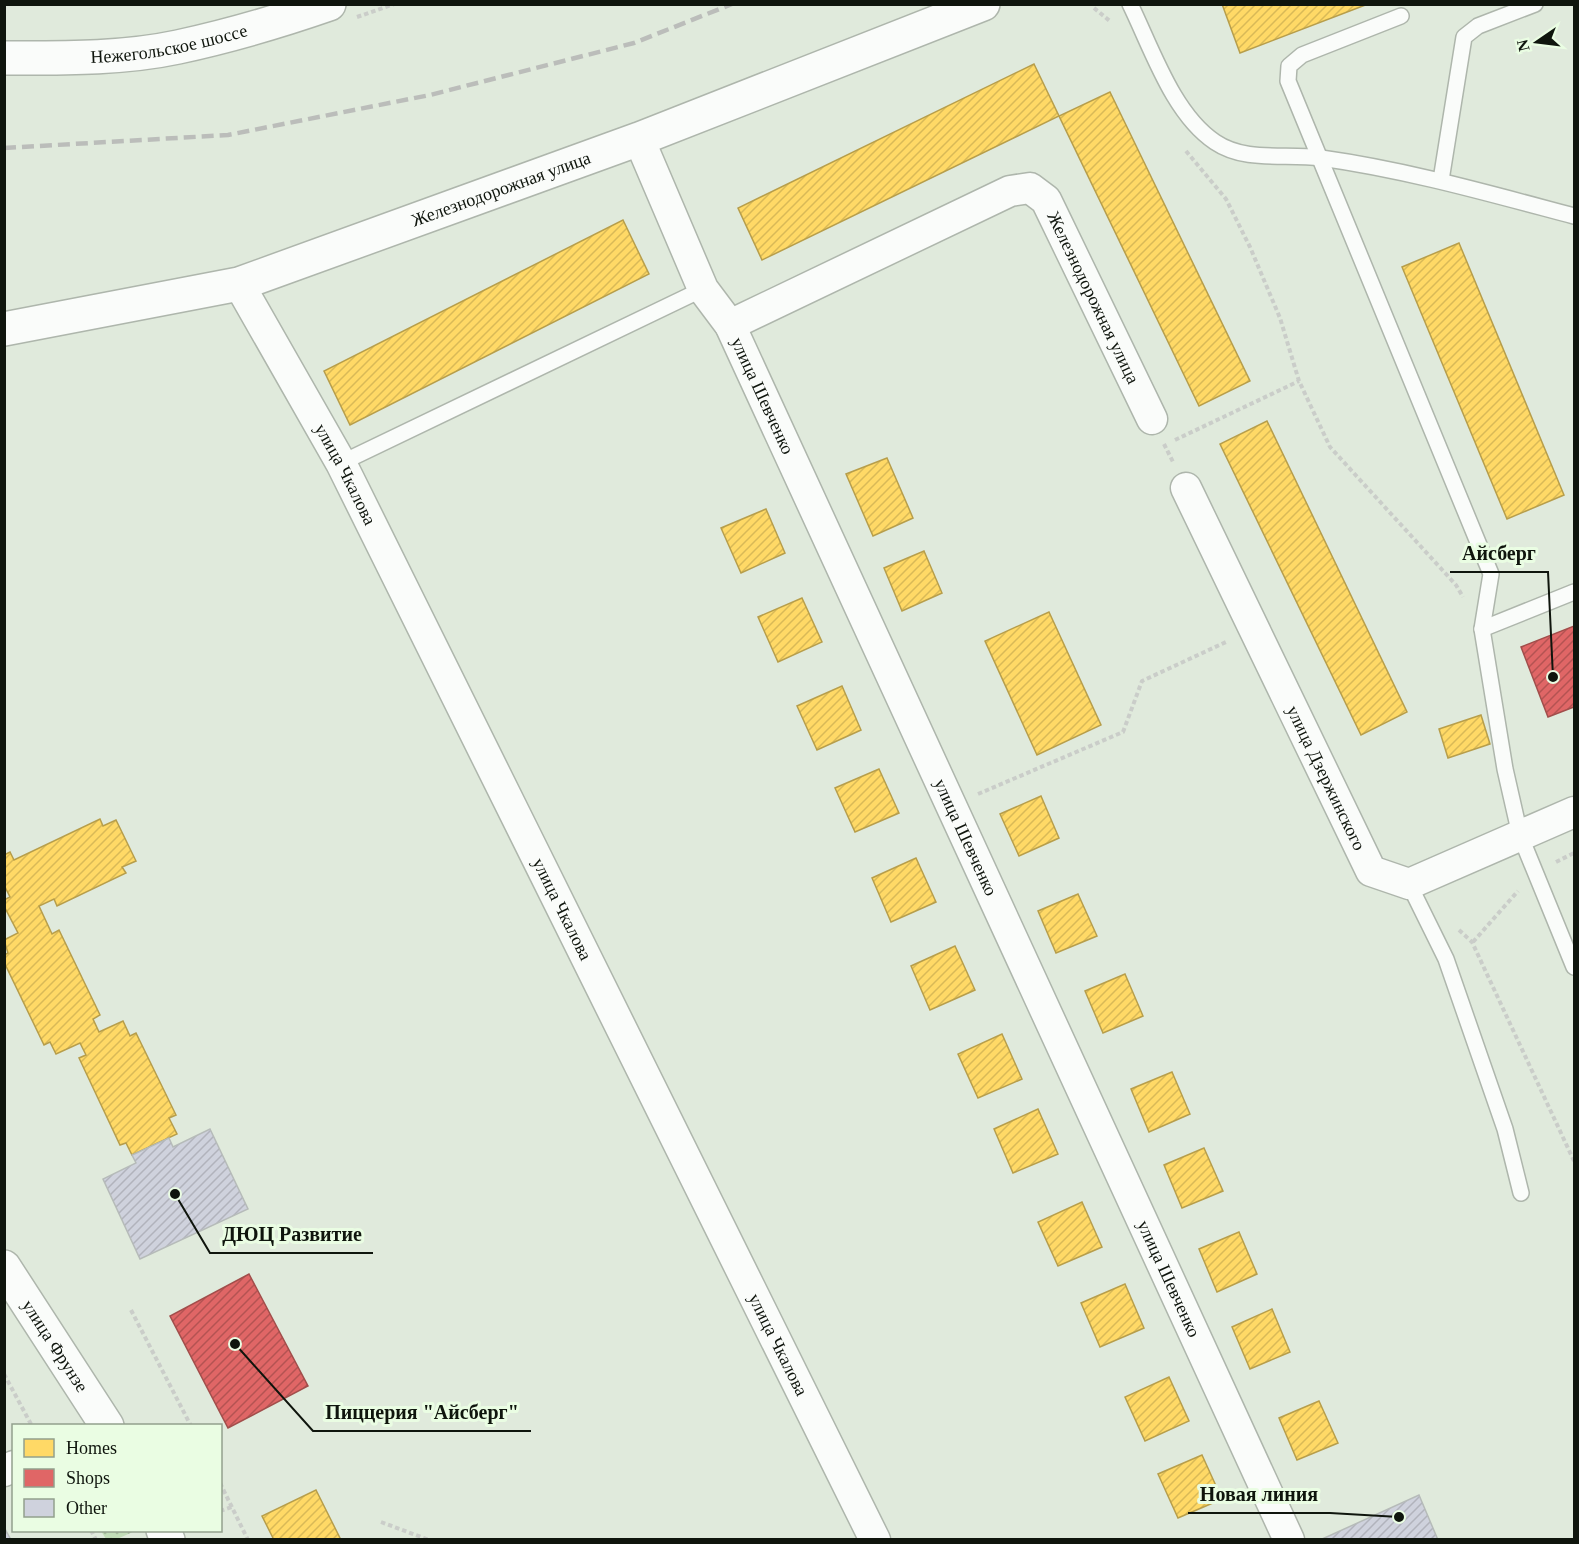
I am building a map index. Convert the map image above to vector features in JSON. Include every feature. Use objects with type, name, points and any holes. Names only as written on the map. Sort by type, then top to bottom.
[{"type":"street","name":"Нежегольское шоссе","points":[[4,58],[82,58],[177,48],[280,21],[329,4]]},
{"type":"street","name":"Железнодорожная улица","points":[[4,329],[239,284],[639,139],[983,4]]},
{"type":"street","name":"улица Шевченко","points":[[639,139],[703,289],[730,325],[1289,1539]]},
{"type":"street","name":"Железнодорожная улица","points":[[730,325],[1010,191],[1030,188],[1046,200],[1158,432]]},
{"type":"street","name":"улица Чкалова","points":[[239,284],[341,463],[875,1539]]},
{"type":"street","name":"улица Дзержинского","points":[[1186,488],[1371,871],[1409,884]]},
{"type":"street","points":[[1409,884],[1575,812]]},
{"type":"street","name":"улица Фрунзе","points":[[4,1267],[99,1423]]},
{"type":"lane","points":[[1130,4],[1185,117],[1216,143],[1254,156],[1319,158],[1441,180],[1575,216]]},
{"type":"lane","points":[[1441,180],[1464,37],[1478,26],[1535,4]]},
{"type":"lane","points":[[1401,16],[1302,55],[1289,66],[1288,81],[1491,574],[1482,629],[1492,703],[1520,835],[1575,967]]},
{"type":"lane","points":[[341,463],[703,289]]},
{"type":"lane","points":[[1482,629],[1575,592]]},
{"type":"lane","points":[[1409,884],[1446,959],[1505,1129],[1521,1193]]},
{"type":"path","points":[[1094,8],[1112,22]]},
{"type":"path","points":[[1183,146],[1231,209],[1280,318],[1299,381],[1330,447],[1456,585],[1482,629]]},
{"type":"path","points":[[1186,488],[1158,432],[1299,381]]},
{"type":"path","points":[[952,805],[1123,732],[1142,681],[1253,628]]},
{"type":"path","points":[[1534,872],[1473,942],[1575,1161]]},
{"type":"path","points":[[131,1310],[190,1424]]},
{"type":"path","points":[[4,1374],[31,1424]]},
{"type":"path","points":[[222,1488],[248,1539]]},
{"type":"path","points":[[222,1510],[232,1507]]},
{"type":"path","points":[[381,1522],[429,1539]]},
{"type":"green space","points":[[102,1532],[133,1532],[117,1539],[106,1539]]},
{"type":"building: Homes","points":[[1222,4],[1368,4],[1240,53]]},
{"type":"building: Homes","points":[[1034,64],[1059,116],[762,260],[738,208]]},
{"type":"building: Homes","points":[[1110,92],[1250,381],[1199,406],[1059,116]]},
{"type":"building: Homes","points":[[623,220],[649,274],[350,425],[324,371]]},
{"type":"building: Homes","points":[[1459,243],[1564,495],[1507,519],[1402,267]]},
{"type":"building: Homes","points":[[1267,421],[1407,712],[1361,735],[1220,444]]},
{"type":"building: Homes","points":[[887,458],[913,518],[873,536],[846,474]]},
{"type":"building: Homes","points":[[766,509],[785,553],[741,573],[721,528]]},
{"type":"building: Homes","points":[[924,551],[942,593],[902,611],[884,568]]},
{"type":"building: Homes","points":[[802,598],[822,642],[778,662],[758,617]]},
{"type":"building: Homes","points":[[1049,612],[1101,725],[1037,755],[985,641]]},
{"type":"building: Homes","points":[[842,686],[861,730],[817,750],[797,706]]},
{"type":"building: Homes","points":[[1481,715],[1490,744],[1448,758],[1439,729]]},
{"type":"building: Homes","points":[[879,769],[899,813],[855,832],[835,788]]},
{"type":"building: Homes","points":[[1041,796],[1059,838],[1019,856],[1000,814]]},
{"type":"building: Homes","points":[[100,819],[103,826],[116,820],[136,861],[122,867],[126,873],[57,906],[54,899],[39,906],[52,934],[59,930],[100,1015],[93,1019],[99,1032],[123,1021],[130,1036],[136,1033],[176,1115],[169,1118],[177,1134],[132,1155],[126,1143],[120,1145],[79,1058],[86,1055],[80,1043],[56,1054],[50,1042],[44,1045],[4,962],[4,955],[8,953],[4,940],[18,933],[4,906],[4,900],[10,897],[4,885],[4,855],[10,852],[14,860]]},
{"type":"building: Homes","points":[[916,858],[936,902],[891,922],[872,878]]},
{"type":"building: Homes","points":[[1078,894],[1097,936],[1056,953],[1038,911]]},
{"type":"building: Homes","points":[[955,946],[975,990],[930,1010],[911,966]]},
{"type":"building: Homes","points":[[1125,974],[1143,1016],[1103,1033],[1085,991]]},
{"type":"building: Homes","points":[[1002,1034],[1022,1079],[978,1098],[958,1054]]},
{"type":"building: Homes","points":[[1172,1072],[1190,1114],[1149,1132],[1131,1089]]},
{"type":"building: Homes","points":[[1038,1109],[1058,1154],[1013,1173],[994,1129]]},
{"type":"building: Homes","points":[[1204,1148],[1223,1191],[1182,1208],[1164,1165]]},
{"type":"building: Homes","points":[[1082,1202],[1102,1247],[1058,1266],[1038,1222]]},
{"type":"building: Homes","points":[[1239,1232],[1257,1274],[1217,1292],[1199,1249]]},
{"type":"building: Homes","points":[[1125,1284],[1144,1328],[1100,1347],[1081,1303]]},
{"type":"building: Homes","points":[[1272,1309],[1290,1352],[1250,1369],[1232,1327]]},
{"type":"building: Homes","points":[[1169,1377],[1189,1421],[1145,1441],[1125,1397]]},
{"type":"building: Homes","points":[[1319,1401],[1338,1443],[1297,1460],[1279,1418]]},
{"type":"building: Homes","points":[[1202,1455],[1222,1499],[1178,1518],[1158,1474]]},
{"type":"building: Homes","points":[[316,1490],[341,1540],[274,1540],[262,1516]]},
{"type":"building: Shops","points":[[1574,626],[1574,707],[1548,717],[1521,647]]},
{"type":"building: Shops","points":[[249,1274],[308,1386],[228,1428],[170,1316]]},
{"type":"building: Other","points":[[210,1129],[248,1209],[140,1259],[103,1179],[136,1163],[132,1155],[169,1138],[173,1147]]},
{"type":"building: Other","points":[[1419,1495],[1438,1540],[1320,1540]]},
{"type":"building: Other","points":[[4,1527],[11,1540],[4,1540]]},
{"type":"railway","points":[[4,148],[228,135],[430,95],[634,43],[732,4]]},
{"type":"place","name":"Айсберг","points":[[1553,677]]},
{"type":"place","name":"ДЮЦ Развитие","points":[[175,1194]]},
{"type":"place","name":"Пиццерия \"Айсберг\"","points":[[235,1344]]},
{"type":"place","name":"Новая линия","points":[[1399,1517]]}]
